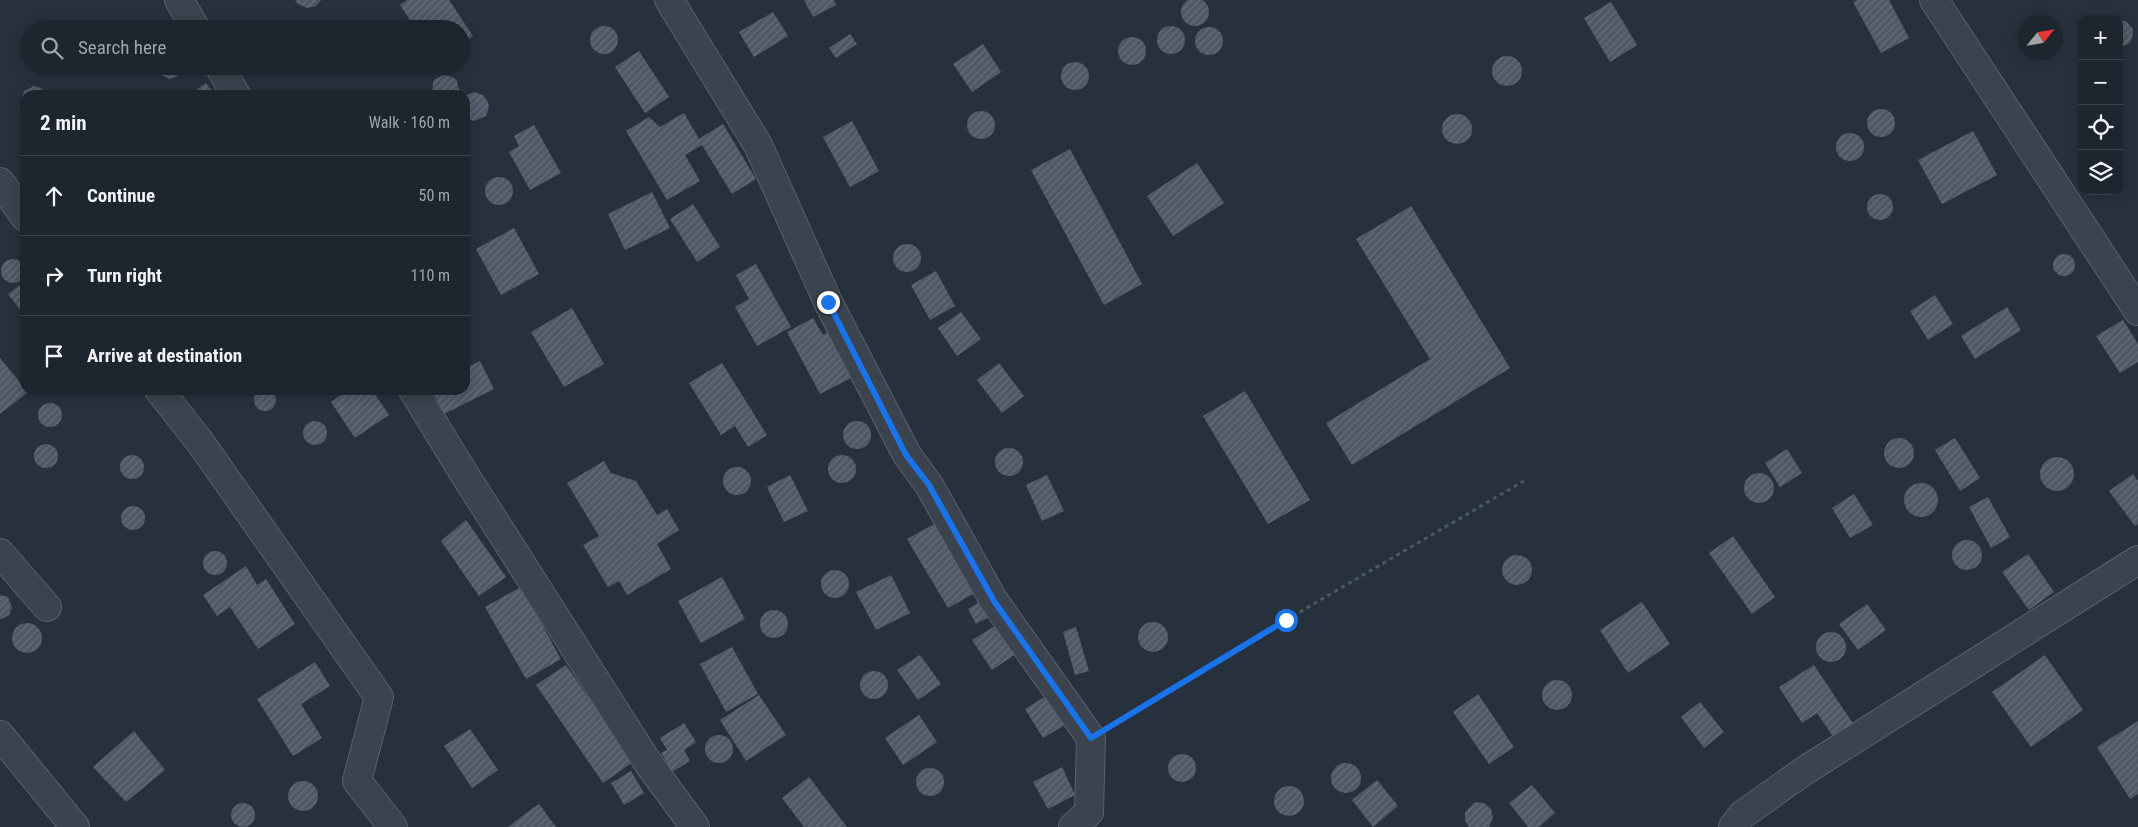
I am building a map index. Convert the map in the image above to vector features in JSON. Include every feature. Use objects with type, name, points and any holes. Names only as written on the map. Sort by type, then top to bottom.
[{"type":"street","points":[[179,0],[191,20]]},
{"type":"street","points":[[669,0],[758,145],[828,302],[906,455],[929,485],[994,601],[1091,738],[1089,812],[1073,827]]},
{"type":"street","points":[[1934,0],[2138,311]]},
{"type":"street","points":[[224,75],[233,90]]},
{"type":"street","points":[[0,182],[20,210]]},
{"type":"street","points":[[163,395],[200,442],[379,698],[357,781],[393,827]]},
{"type":"street","points":[[417,395],[463,472],[648,763],[695,827]]},
{"type":"street","points":[[0,552],[48,607]]},
{"type":"street","points":[[1735,827],[1742,815],[1804,771],[2138,560]]},
{"type":"street","points":[[0,735],[75,827]]},
{"type":"path","points":[[1091,738],[1286,620],[1524,481]]},
{"type":"building","points":[[1190,-1],[1200,-1],[1208,7],[1208,17],[1200,25],[1190,25],[1182,17],[1182,7]]},
{"type":"building","points":[[295,0],[321,0],[316,6],[307,8],[298,4]]},
{"type":"building","points":[[407,0],[449,0],[462,20],[410,20],[400,5]]},
{"type":"building","points":[[804,0],[834,0],[836,5],[813,17]]},
{"type":"building","points":[[1857,0],[1889,0],[1909,38],[1881,53],[1853,2]]},
{"type":"building","points":[[1611,2],[1637,45],[1610,62],[1584,18]]},
{"type":"building","points":[[773,12],[788,36],[754,57],[739,32]]},
{"type":"building","points":[[2123,21],[2127,22],[2133,29],[2130,43],[2123,46]]},
{"type":"building","points":[[604,26],[614,30],[618,40],[614,50],[604,54],[594,50],[590,40],[594,30]]},
{"type":"building","points":[[1171,26],[1181,30],[1185,40],[1181,50],[1171,54],[1161,50],[1157,40],[1161,30]]},
{"type":"building","points":[[1209,27],[1219,31],[1223,41],[1219,51],[1209,55],[1199,51],[1195,41],[1199,31]]},
{"type":"building","points":[[850,34],[857,44],[836,58],[829,48]]},
{"type":"building","points":[[1132,37],[1142,41],[1146,51],[1142,61],[1132,65],[1122,61],[1118,51],[1122,41]]},
{"type":"building","points":[[983,44],[1001,72],[972,92],[953,64]]},
{"type":"building","points":[[639,51],[669,97],[645,113],[615,67]]},
{"type":"building","points":[[1507,56],[1517,61],[1522,71],[1517,81],[1507,86],[1497,81],[1492,71],[1497,61]]},
{"type":"building","points":[[1075,62],[1085,66],[1089,76],[1085,86],[1075,90],[1065,86],[1061,76],[1065,66]]},
{"type":"building","points":[[162,75],[177,75],[176,77],[169,79]]},
{"type":"building","points":[[444,75],[453,77],[457,81],[459,90],[432,90],[435,79]]},
{"type":"building","points":[[206,83],[211,90],[196,90]]},
{"type":"building","points":[[34,86],[42,90],[26,90]]},
{"type":"building","points":[[474,92],[483,95],[489,107],[486,116],[474,121],[470,120],[470,94]]},
{"type":"building","points":[[1881,109],[1891,113],[1895,123],[1891,133],[1881,137],[1871,133],[1867,123],[1871,113]]},
{"type":"building","points":[[981,111],[991,115],[995,125],[991,135],[981,139],[971,135],[967,125],[971,115]]},
{"type":"building","points":[[684,113],[699,139],[723,124],[756,179],[732,194],[702,145],[685,155],[700,181],[667,200],[626,131],[649,117],[660,127]]},
{"type":"building","points":[[1457,114],[1467,119],[1472,129],[1467,139],[1457,144],[1447,139],[1442,129],[1447,119]]},
{"type":"building","points":[[852,121],[879,171],[850,187],[823,137]]},
{"type":"building","points":[[534,125],[561,173],[530,190],[509,152],[519,146],[514,136]]},
{"type":"building","points":[[1973,131],[1997,175],[1942,204],[1918,160]]},
{"type":"building","points":[[1850,133],[1860,137],[1864,147],[1860,157],[1850,161],[1840,157],[1836,147],[1840,137]]},
{"type":"building","points":[[1070,149],[1142,284],[1104,305],[1031,170]]},
{"type":"building","points":[[1197,163],[1224,203],[1173,236],[1147,196]]},
{"type":"building","points":[[499,177],[509,181],[513,191],[509,201],[499,205],[489,201],[485,191],[489,181]]},
{"type":"building","points":[[652,192],[670,228],[625,250],[608,214]]},
{"type":"building","points":[[1880,194],[1889,198],[1893,207],[1889,216],[1880,220],[1871,216],[1867,207],[1871,198]]},
{"type":"building","points":[[693,204],[720,247],[697,262],[670,219]]},
{"type":"building","points":[[1411,206],[1510,368],[1352,465],[1326,423],[1430,359],[1356,239]]},
{"type":"building","points":[[514,228],[539,274],[501,295],[476,249]]},
{"type":"building","points":[[907,244],[917,248],[921,258],[917,268],[907,272],[897,268],[893,258],[897,248]]},
{"type":"building","points":[[2064,254],[2072,257],[2075,265],[2072,273],[2064,276],[2056,273],[2053,265],[2056,257]]},
{"type":"building","points":[[8,260],[18,260],[20,262],[20,280],[13,283],[8,282],[2,276],[2,266]]},
{"type":"building","points":[[756,264],[791,327],[757,346],[735,307],[749,299],[736,275]]},
{"type":"building","points":[[936,271],[955,306],[930,320],[911,285]]},
{"type":"building","points":[[20,285],[20,310],[8,294]]},
{"type":"building","points":[[1935,295],[1953,324],[1928,340],[1910,311]]},
{"type":"building","points":[[2007,307],[2021,330],[1975,359],[1961,336]]},
{"type":"building","points":[[572,308],[604,364],[564,387],[531,332]]},
{"type":"building","points":[[961,312],[981,339],[957,356],[938,328]]},
{"type":"building","points":[[813,318],[823,335],[834,329],[859,374],[820,394],[787,332]]},
{"type":"building","points":[[2123,320],[2138,344],[2138,362],[2120,373],[2096,336]]},
{"type":"building","points":[[0,358],[20,382],[20,395],[24,395],[0,414]]},
{"type":"building","points":[[480,361],[494,389],[444,414],[434,395],[470,395],[470,366]]},
{"type":"building","points":[[722,363],[767,435],[748,447],[735,426],[721,435],[689,383]]},
{"type":"building","points":[[999,363],[1024,396],[1002,413],[977,380]]},
{"type":"building","points":[[1245,391],[1310,500],[1268,524],[1203,416]]},
{"type":"building","points":[[255,395],[276,396],[276,404],[269,411],[261,411],[254,404]]},
{"type":"building","points":[[341,395],[375,395],[389,415],[355,438],[331,402]]},
{"type":"building","points":[[50,403],[55,404],[61,410],[61,420],[55,426],[50,427],[45,426],[39,420],[38,415],[39,410],[45,404]]},
{"type":"building","points":[[315,421],[320,422],[326,428],[326,438],[320,444],[315,445],[310,444],[304,438],[303,433],[304,428],[310,422]]},
{"type":"building","points":[[857,421],[867,425],[871,435],[867,445],[857,449],[847,445],[843,435],[847,425]]},
{"type":"building","points":[[1899,438],[1910,442],[1914,453],[1910,464],[1899,468],[1888,464],[1884,453],[1888,442]]},
{"type":"building","points":[[1955,438],[1980,478],[1960,491],[1935,450]]},
{"type":"building","points":[[46,444],[51,445],[57,451],[57,461],[51,467],[46,468],[41,467],[35,461],[34,456],[35,451],[41,445]]},
{"type":"building","points":[[1009,448],[1019,452],[1023,462],[1019,472],[1009,476],[999,472],[995,462],[999,452]]},
{"type":"building","points":[[1787,449],[1802,473],[1780,487],[1765,463]]},
{"type":"building","points":[[132,455],[137,456],[143,462],[143,472],[137,478],[132,479],[127,478],[121,472],[120,467],[121,462],[127,456]]},
{"type":"building","points":[[842,455],[852,459],[856,469],[852,479],[842,483],[832,479],[828,469],[832,459]]},
{"type":"building","points":[[2057,457],[2069,462],[2074,474],[2069,486],[2057,491],[2045,486],[2040,474],[2045,462]]},
{"type":"building","points":[[604,461],[611,473],[636,481],[657,515],[667,509],[679,530],[657,544],[671,569],[627,595],[619,581],[608,587],[583,545],[599,536],[567,483]]},
{"type":"building","points":[[737,467],[747,471],[751,481],[747,491],[737,495],[727,491],[723,481],[727,471]]},
{"type":"building","points":[[1759,473],[1769,478],[1774,488],[1769,498],[1759,503],[1749,498],[1744,488],[1749,478]]},
{"type":"building","points":[[2133,474],[2138,481],[2138,524],[2135,526],[2109,491]]},
{"type":"building","points":[[790,475],[808,511],[784,522],[767,487]]},
{"type":"building","points":[[1047,475],[1064,511],[1042,521],[1026,485]]},
{"type":"building","points":[[1921,483],[1933,488],[1938,500],[1933,512],[1921,517],[1909,512],[1904,500],[1909,488]]},
{"type":"building","points":[[1854,494],[1873,525],[1850,538],[1832,508]]},
{"type":"building","points":[[1988,497],[2010,537],[1991,548],[1969,507]]},
{"type":"building","points":[[133,506],[138,507],[144,513],[144,523],[138,529],[133,530],[128,529],[122,523],[121,518],[122,513],[128,507]]},
{"type":"building","points":[[466,520],[506,577],[479,596],[441,541]]},
{"type":"building","points":[[936,523],[977,592],[948,608],[907,539]]},
{"type":"building","points":[[1733,536],[1775,597],[1752,614],[1709,553]]},
{"type":"building","points":[[1967,540],[1978,544],[1982,555],[1978,566],[1967,570],[1956,566],[1952,555],[1956,544]]},
{"type":"building","points":[[215,551],[220,552],[226,558],[226,568],[220,574],[215,575],[210,574],[204,568],[203,563],[204,558],[210,552]]},
{"type":"building","points":[[2028,554],[2054,592],[2029,610],[2002,572]]},
{"type":"building","points":[[1517,555],[1523,556],[1531,564],[1531,576],[1523,584],[1517,585],[1511,584],[1503,576],[1502,570],[1503,564],[1511,556]]},
{"type":"building","points":[[246,566],[257,585],[266,579],[295,624],[258,649],[230,607],[217,616],[203,595]]},
{"type":"building","points":[[835,570],[845,574],[849,584],[845,594],[835,598],[825,594],[821,584],[825,574]]},
{"type":"building","points":[[891,575],[910,613],[876,630],[856,592]]},
{"type":"building","points":[[722,577],[745,619],[701,643],[678,601]]},
{"type":"building","points":[[521,587],[561,659],[526,679],[485,607]]},
{"type":"building","points":[[0,595],[8,597],[12,608],[9,615],[2,619],[0,619]]},
{"type":"building","points":[[981,601],[989,617],[976,624],[968,609]]},
{"type":"building","points":[[1642,602],[1670,644],[1628,673],[1600,630]]},
{"type":"building","points":[[1867,604],[1886,630],[1858,650],[1839,624]]},
{"type":"building","points":[[774,610],[784,614],[788,624],[784,634],[774,638],[764,634],[760,624],[764,614]]},
{"type":"building","points":[[1153,622],[1163,627],[1168,637],[1163,647],[1153,652],[1143,647],[1138,637],[1143,627]]},
{"type":"building","points":[[27,623],[38,627],[42,638],[38,649],[27,653],[16,649],[12,638],[16,627]]},
{"type":"building","points":[[997,625],[1016,654],[992,670],[972,640]]},
{"type":"building","points":[[1076,627],[1089,671],[1075,675],[1063,632]]},
{"type":"building","points":[[1831,632],[1841,637],[1846,647],[1841,657],[1831,662],[1821,657],[1816,647],[1821,637]]},
{"type":"building","points":[[732,647],[758,694],[726,712],[700,664]]},
{"type":"building","points":[[920,655],[941,684],[918,700],[897,670]]},
{"type":"building","points":[[2045,655],[2083,710],[2031,747],[1992,692]]},
{"type":"building","points":[[315,662],[330,686],[301,704],[322,738],[293,756],[257,699]]},
{"type":"building","points":[[566,665],[633,762],[603,783],[536,685]]},
{"type":"building","points":[[1814,665],[1854,725],[1834,738],[1817,713],[1802,723],[1779,687]]},
{"type":"building","points":[[874,671],[884,675],[888,685],[884,695],[874,699],[864,695],[860,685],[864,675]]},
{"type":"building","points":[[1557,680],[1568,684],[1572,695],[1568,706],[1557,710],[1546,706],[1542,695],[1546,684]]},
{"type":"building","points":[[1051,693],[1070,722],[1043,738],[1025,709]]},
{"type":"building","points":[[1478,694],[1514,747],[1489,764],[1453,712]]},
{"type":"building","points":[[759,695],[786,735],[746,761],[720,720]]},
{"type":"building","points":[[1700,702],[1724,732],[1704,748],[1681,717]]},
{"type":"building","points":[[919,715],[937,742],[903,765],[885,738]]},
{"type":"building","points":[[2138,721],[2138,794],[2130,799],[2097,747]]},
{"type":"building","points":[[684,723],[696,742],[684,750],[690,761],[672,772],[661,753],[667,750],[660,738]]},
{"type":"building","points":[[470,729],[498,770],[472,788],[444,746]]},
{"type":"building","points":[[134,731],[165,770],[126,802],[93,767]]},
{"type":"building","points":[[719,735],[729,739],[733,749],[729,759],[719,763],[709,759],[705,749],[709,739]]},
{"type":"building","points":[[1182,754],[1192,758],[1196,768],[1192,778],[1182,782],[1172,778],[1168,768],[1172,758]]},
{"type":"building","points":[[1346,763],[1352,764],[1360,772],[1360,784],[1352,792],[1346,793],[1340,792],[1332,784],[1331,778],[1332,772],[1340,764]]},
{"type":"building","points":[[1062,767],[1075,795],[1048,809],[1033,782]]},
{"type":"building","points":[[930,768],[940,772],[944,782],[940,792],[930,796],[920,792],[916,782],[920,772]]},
{"type":"building","points":[[631,771],[644,793],[624,805],[611,783]]},
{"type":"building","points":[[809,777],[847,827],[804,827],[782,798]]},
{"type":"building","points":[[1377,780],[1398,806],[1373,827],[1352,800]]},
{"type":"building","points":[[303,781],[313,786],[318,796],[313,806],[303,811],[293,806],[288,796],[293,786]]},
{"type":"building","points":[[1532,785],[1555,813],[1539,827],[1528,827],[1509,803]]},
{"type":"building","points":[[1289,786],[1299,791],[1304,801],[1299,811],[1289,816],[1279,811],[1274,801],[1279,791]]},
{"type":"building","points":[[1475,802],[1484,803],[1491,809],[1493,818],[1489,827],[1469,827],[1465,821],[1465,812]]},
{"type":"building","points":[[243,803],[248,804],[254,810],[254,820],[248,826],[243,827],[238,826],[232,820],[231,815],[232,810],[238,804]]},
{"type":"building","points":[[539,804],[556,827],[508,827],[525,814]]},
{"type":"route","points":[[828,302],[906,455],[929,485],[994,601],[1091,738],[1286,620]]}]
